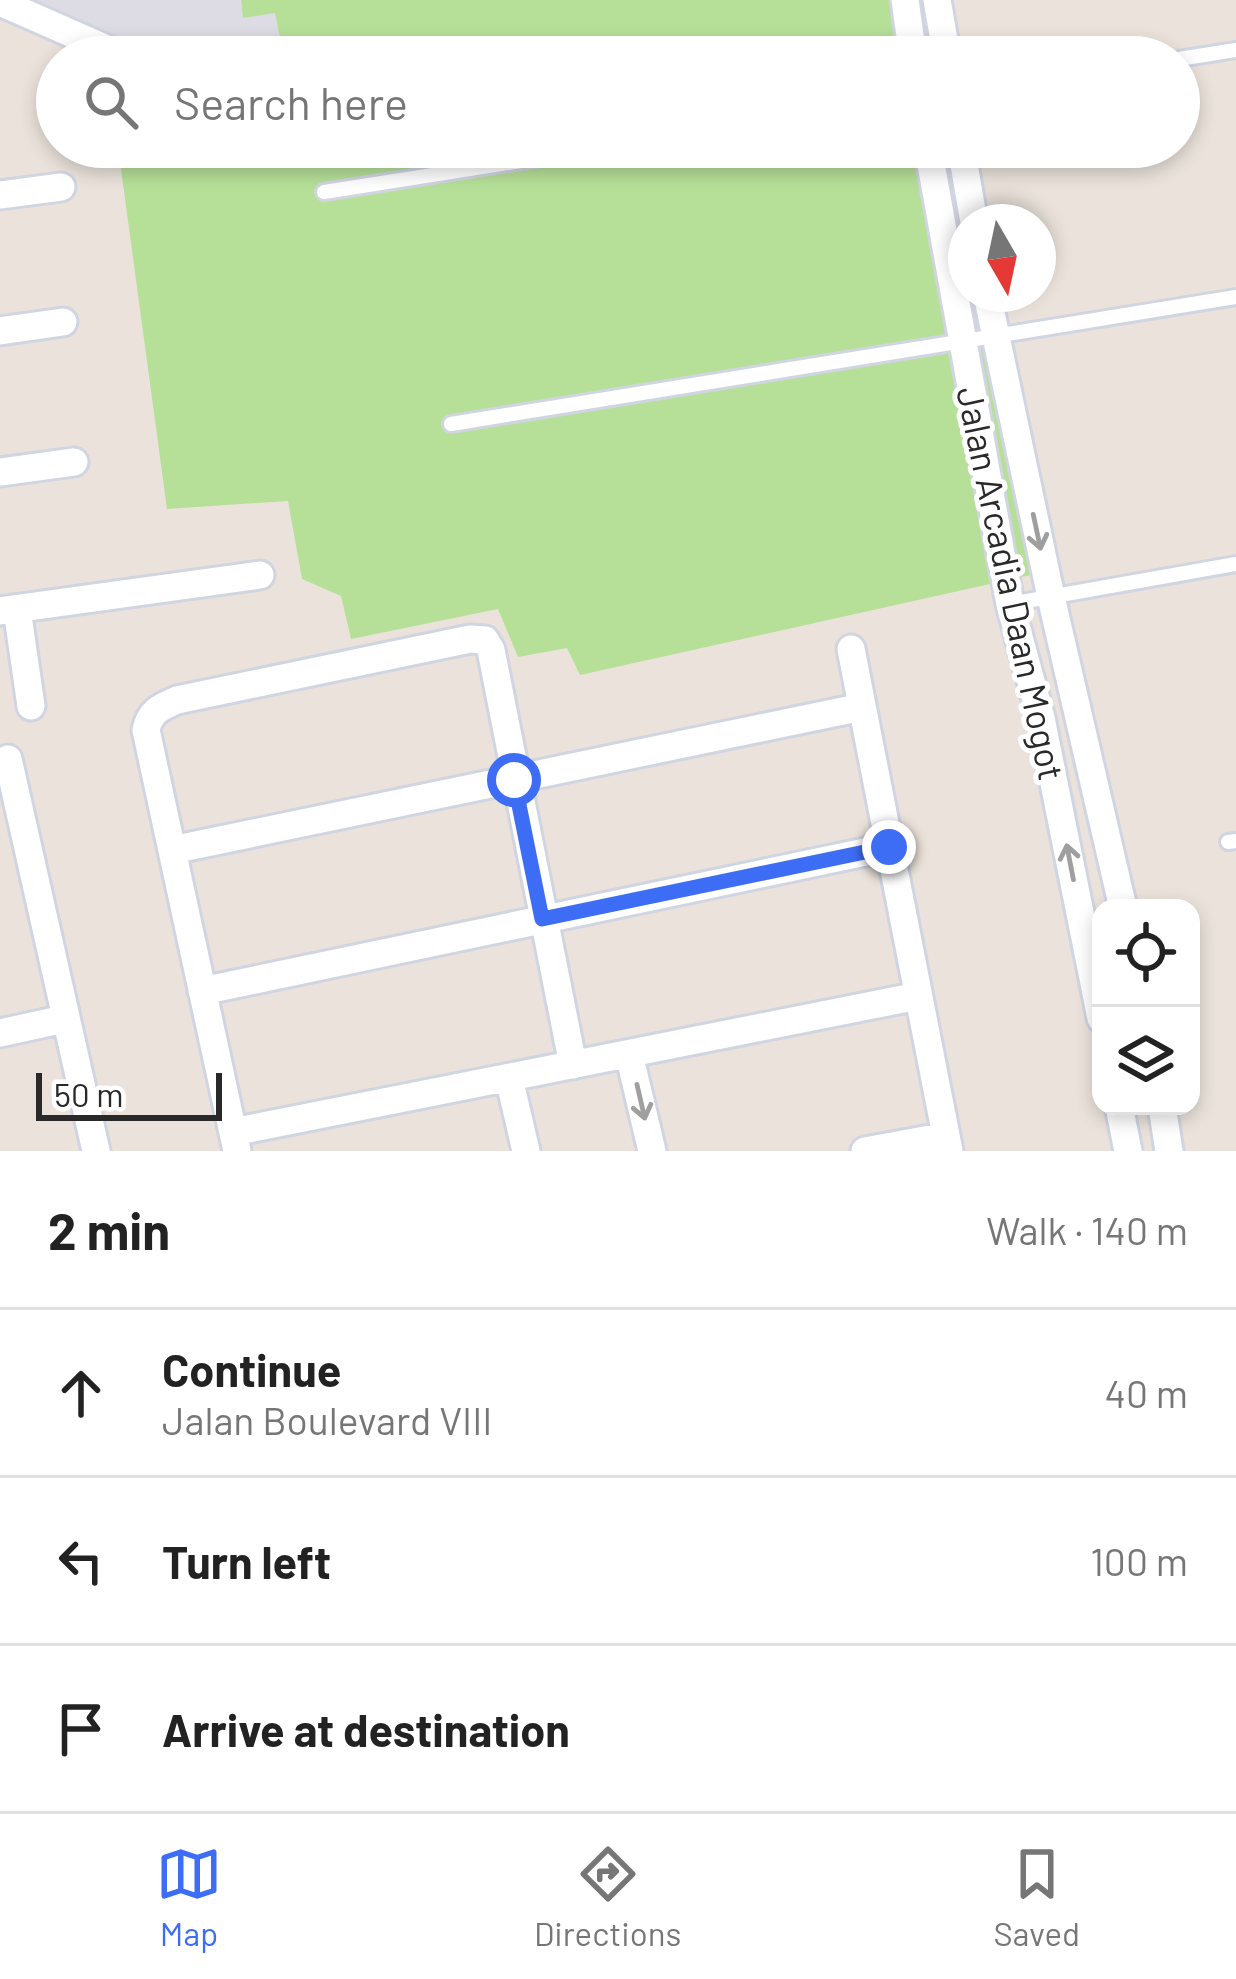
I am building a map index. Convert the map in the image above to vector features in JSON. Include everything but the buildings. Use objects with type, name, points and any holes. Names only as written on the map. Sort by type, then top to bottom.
[{"type":"street","points":[[905,0],[910,36]]},
{"type":"street","points":[[938,0],[944,36]]},
{"type":"street","points":[[0,2],[77,36]]},
{"type":"street","name":"Jalan Arcadia Daan Mogot","points":[[932,168],[1010,604],[1041,718],[1099,1007]]},
{"type":"street","points":[[965,168],[971,204]]},
{"type":"street","points":[[0,195],[62,187]]},
{"type":"street","name":"Jalan Arcadia Daan Mogot","points":[[990,312],[1121,899]]},
{"type":"street","points":[[0,331],[63,322]]},
{"type":"street","points":[[0,472],[74,462]]},
{"type":"street","points":[[31,706],[9,610],[260,575]]},
{"type":"street","points":[[573,1064],[491,650],[485,640],[470,639],[177,700],[148,718],[146,730],[235,1142],[573,1064],[918,996]]},
{"type":"street","points":[[851,650],[948,1143],[865,1151]]},
{"type":"street","points":[[172,850],[862,707]]},
{"type":"street","points":[[8,759],[9,809],[96,1151]]},
{"type":"street","points":[[202,991],[889,847]]},
{"type":"street","points":[[0,1033],[64,1019]]},
{"type":"street","points":[[629,1054],[652,1151]]},
{"type":"street","points":[[509,1078],[526,1151]]},
{"type":"street","points":[[1121,1115],[1128,1151]]},
{"type":"street","points":[[1163,1115],[1169,1151]]},
{"type":"lane","points":[[1200,56],[1236,50]]},
{"type":"lane","points":[[324,192],[477,168]]},
{"type":"lane","points":[[451,424],[1236,297]]},
{"type":"lane","points":[[1010,604],[1236,563]]},
{"type":"shaded area","points":[[0,0],[240,0],[244,17],[275,13],[280,36],[43,36],[0,18]]},
{"type":"green space","points":[[241,0],[948,0],[954,36],[280,36],[275,13],[243,18]]},
{"type":"green space","points":[[121,168],[971,168],[968,204],[948,204],[948,312],[1002,312],[1058,569],[580,675],[567,648],[518,657],[498,609],[351,639],[341,596],[302,579],[288,501],[167,509]]},
{"type":"route","points":[[514,780],[542,919],[889,847]]}]
